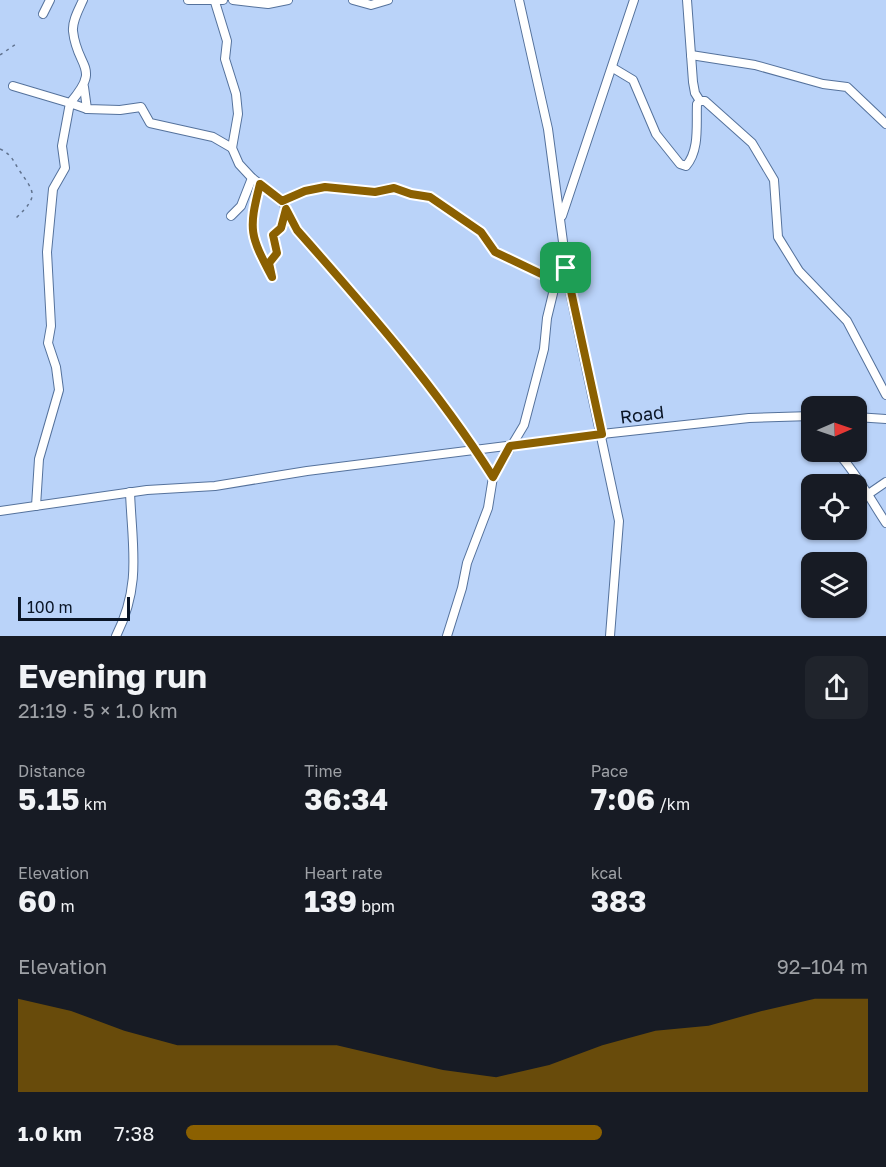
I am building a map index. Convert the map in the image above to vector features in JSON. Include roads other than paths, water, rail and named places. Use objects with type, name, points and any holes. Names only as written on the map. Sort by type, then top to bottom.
[{"type":"street","points":[[43,14],[50,0]]},
{"type":"street","points":[[36,506],[39,459],[59,390],[56,367],[48,343],[51,326],[47,252],[53,189],[65,168],[62,146],[70,103],[84,87],[88,74],[73,29],[83,0]]},
{"type":"street","points":[[188,0],[219,1],[227,41],[225,59],[236,94],[238,114],[232,148],[239,164],[252,178],[282,201],[297,230],[395,342],[493,477]]},
{"type":"street","points":[[233,0],[268,4],[288,0]]},
{"type":"street","points":[[352,0],[371,5],[388,0]]},
{"type":"street","points":[[519,0],[548,129],[566,268],[619,521],[610,636]]},
{"type":"street","points":[[560,220],[634,0]]},
{"type":"street","points":[[687,0],[695,93],[700,101]]},
{"type":"street","points":[[691,55],[755,65],[823,84],[847,87],[886,124]]},
{"type":"street","points":[[613,68],[633,80],[656,134],[680,164],[686,166],[691,160],[696,141],[697,104],[700,101]]},
{"type":"street","points":[[13,86],[87,109],[120,110],[141,107],[150,123],[213,137],[232,148]]},
{"type":"street","points":[[84,87],[87,109]]},
{"type":"street","points":[[700,101],[705,101],[752,143],[774,180],[778,237],[800,271],[848,321],[886,395]]},
{"type":"street","points":[[231,216],[241,206],[252,178]]},
{"type":"street","points":[[282,201],[305,191],[325,187],[375,192],[394,188],[430,197],[481,232],[495,252],[556,281]]},
{"type":"street","points":[[447,636],[462,588],[467,562],[488,508],[493,477],[524,425],[544,349],[547,318],[556,281],[566,268]]},
{"type":"street","name":"Road","points":[[0,511],[130,492],[215,486],[307,471],[602,434],[749,418],[801,416]]},
{"type":"street","points":[[867,418],[886,419]]},
{"type":"street","points":[[886,482],[867,495],[886,523]]},
{"type":"street","points":[[116,636],[125,618],[134,584],[135,560],[130,492]]}]
